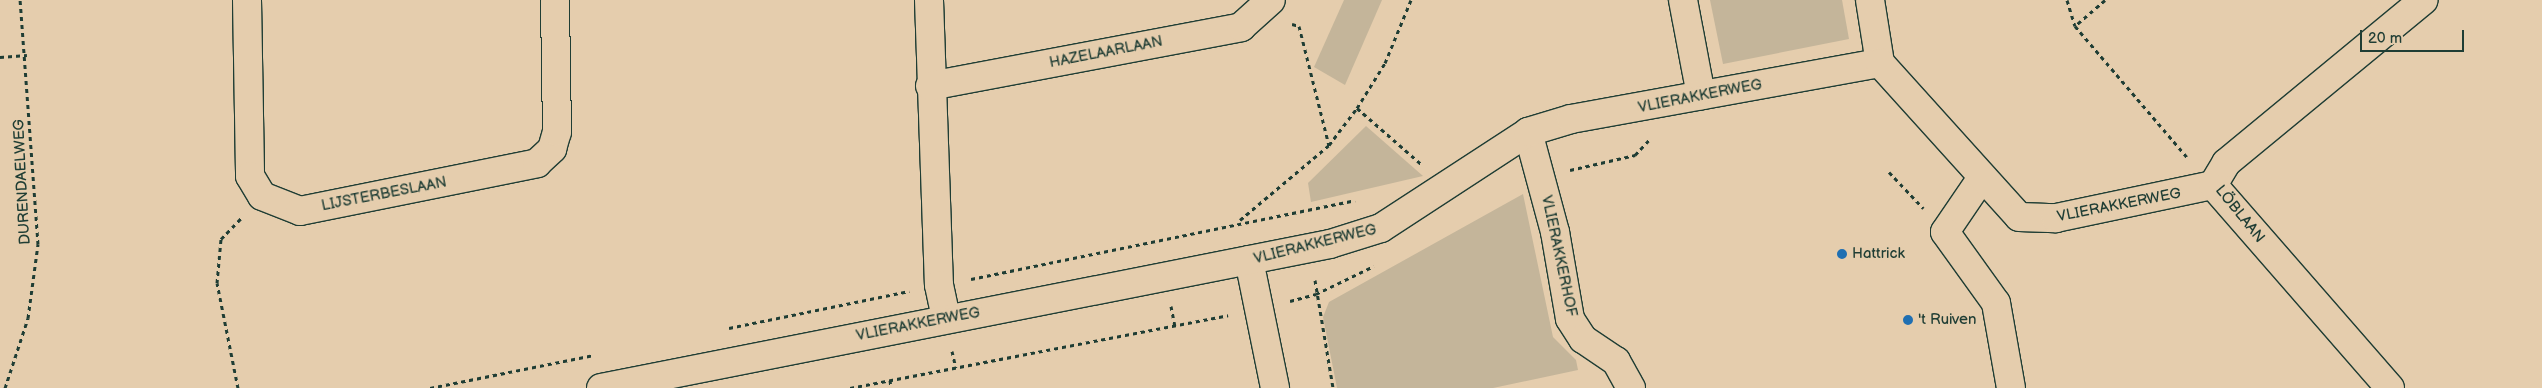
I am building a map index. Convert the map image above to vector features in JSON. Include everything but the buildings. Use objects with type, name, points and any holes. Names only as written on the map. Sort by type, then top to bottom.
[{"type":"street","points":[[247,0],[250,176],[262,196]]},
{"type":"street","name":"LIJSTERBESLAAN","points":[[262,196],[300,211],[536,163],[552,150],[557,132],[555,0]]},
{"type":"street","points":[[929,0],[930,86],[939,285],[946,318]]},
{"type":"street","points":[[1684,0],[1701,95]]},
{"type":"street","points":[[1870,0],[1880,63]]},
{"type":"street","name":"LÖBLAAN","points":[[2390,388],[2213,185],[2226,163],[2424,0]]},
{"type":"street","name":"HAZELAARLAAN","points":[[930,86],[1241,27],[1264,8]]},
{"type":"street","name":"VLIERAKKERWEG","points":[[601,388],[946,318],[1250,260],[1381,228],[1528,132],[1701,95],[1880,63],[1981,179],[2019,218],[2056,218],[2213,185]]},
{"type":"street","name":"VLIERAKKERHOF","points":[[1528,132],[1554,232],[1570,319],[1582,339],[1616,361],[1631,388]]},
{"type":"street","points":[[1981,179],[1945,232],[1996,303],[2011,388]]},
{"type":"street","points":[[1250,260],[1275,388]]},
{"type":"path","name":"DURENDAELWEG","points":[[5,388],[28,318],[38,244],[27,55],[20,0]]},
{"type":"path","points":[[1239,221],[1329,145],[1357,108],[1385,63],[1411,0]]},
{"type":"path","points":[[2067,0],[2075,26],[2213,185]]},
{"type":"path","points":[[2075,26],[2105,0]]},
{"type":"path","points":[[1264,8],[1299,26],[1329,145]]},
{"type":"path","points":[[0,57],[27,55]]},
{"type":"path","points":[[1357,108],[1446,186]]},
{"type":"path","points":[[1889,172],[1945,232]]},
{"type":"path","points":[[238,388],[217,283],[221,239],[262,196]]},
{"type":"path","points":[[1316,294],[1333,388]]},
{"type":"path","points":[[890,380],[891,388]]},
{"type":"shaded area","points":[[1344,0],[1382,0],[1345,85],[1314,67]]},
{"type":"shaded area","points":[[1710,0],[1842,0],[1849,39],[1723,64]]},
{"type":"shaded area","points":[[1366,126],[1423,176],[1311,202],[1308,183]]},
{"type":"shaded area","points":[[1523,194],[1553,337],[1576,360],[1578,370],[1493,388],[1337,388],[1323,317],[1329,302]]},
{"type":"place","name":"Hattrick","points":[[1842,254]]},
{"type":"place","name":"'t Ruiven","points":[[1908,320]]}]
